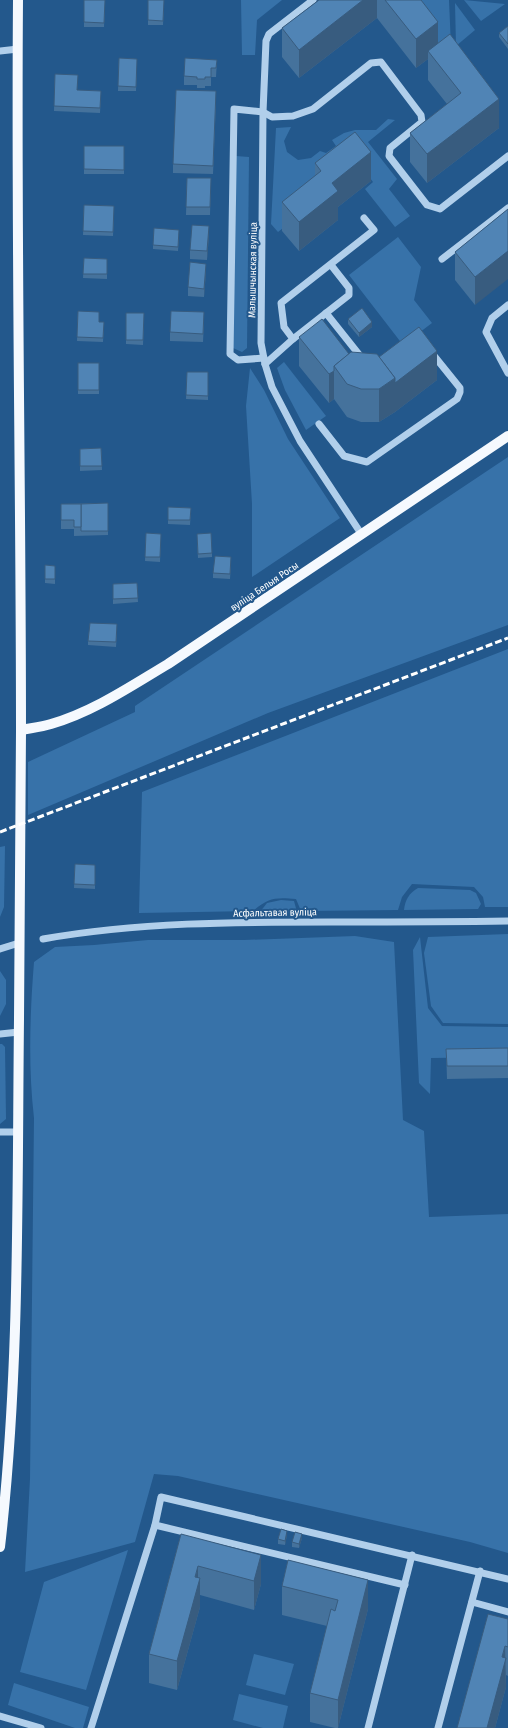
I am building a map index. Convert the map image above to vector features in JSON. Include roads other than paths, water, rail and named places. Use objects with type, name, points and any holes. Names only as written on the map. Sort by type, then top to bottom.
[{"type":"main road","points":[[0,1547],[2,1505],[13,1395],[17,1282],[19,1132],[21,730],[18,412],[18,0]]},
{"type":"main road","name":"вуліца Белыя Росы","points":[[21,730],[51,724],[78,714],[120,693],[168,664],[508,436]]},
{"type":"street","name":"Малышчынская вуліца","points":[[313,0],[269,34],[266,41],[263,112],[261,343],[264,361],[272,387],[300,441],[362,535]]},
{"type":"street","points":[[0,52],[18,49]]},
{"type":"street","points":[[331,265],[349,288],[349,295],[264,361],[238,360],[230,354],[234,109],[263,112],[272,117],[293,116],[313,109],[371,63],[380,62],[421,115],[422,122],[390,148],[389,156],[427,205],[440,209],[508,156]]},
{"type":"street","points":[[442,259],[508,208]]},
{"type":"street","points":[[293,339],[284,327],[281,303],[374,230],[364,218]]},
{"type":"street","points":[[508,305],[492,318],[486,332],[508,373]]},
{"type":"street","points":[[326,313],[361,357],[373,363]]},
{"type":"street","points":[[320,424],[344,456],[368,462],[457,398],[460,388],[429,348],[425,347]]},
{"type":"street","name":"Асфальтавая вуліца","points":[[43,939],[83,932],[159,925],[262,922],[508,921]]},
{"type":"street","points":[[0,950],[20,943]]},
{"type":"street","points":[[0,1034],[19,1032]]},
{"type":"street","points":[[0,1132],[19,1132]]},
{"type":"street","points":[[91,1728],[155,1525],[161,1497],[480,1571],[508,1579]]},
{"type":"street","points":[[155,1525],[405,1585]]},
{"type":"street","points":[[368,1728],[412,1555]]},
{"type":"street","points":[[438,1728],[480,1571]]},
{"type":"street","points":[[472,1602],[508,1612]]},
{"type":"street","points":[[0,1716],[41,1728]]},
{"type":"railway","points":[[0,832],[508,638]]}]
